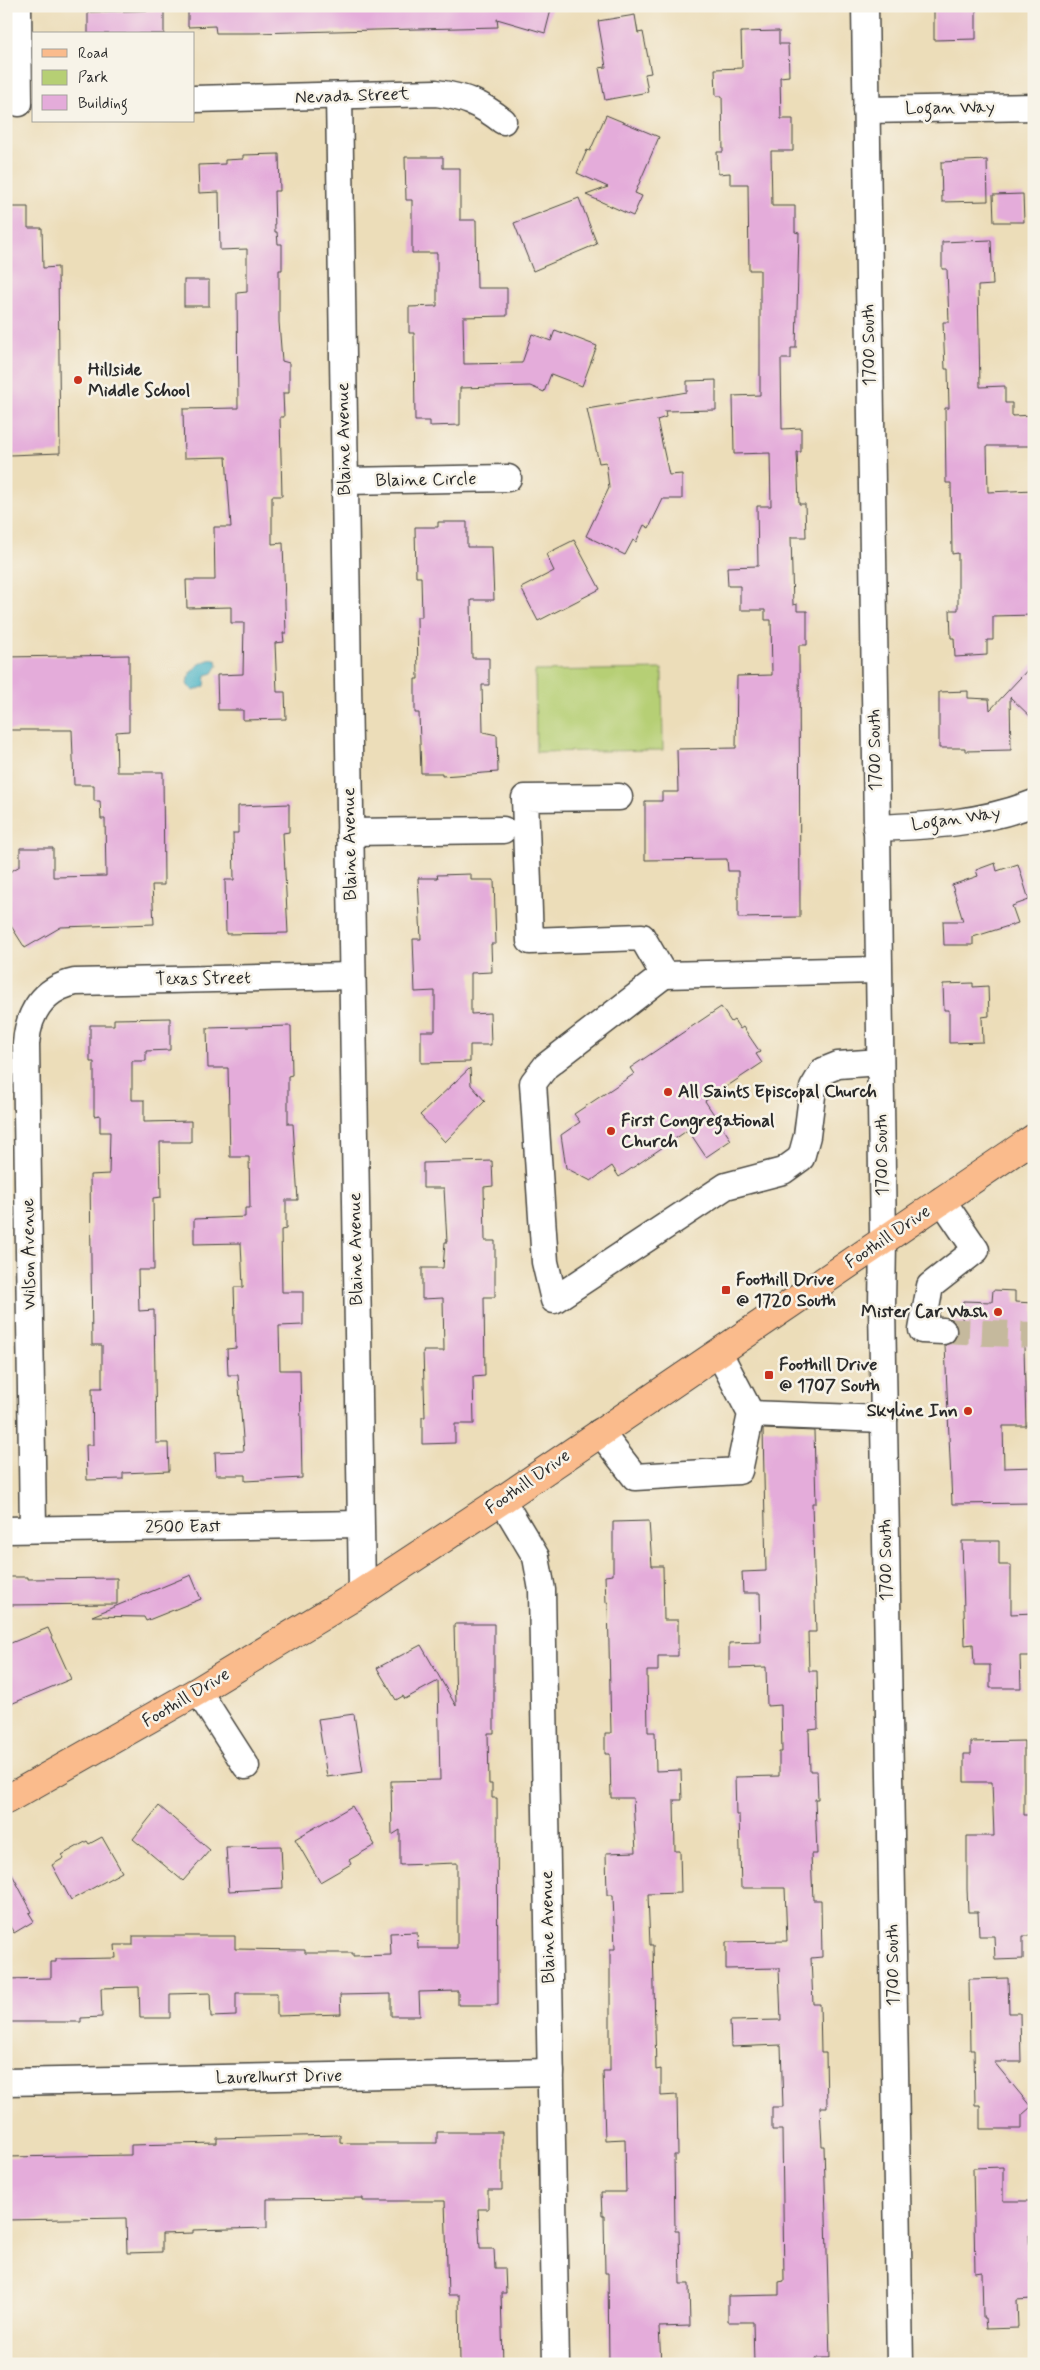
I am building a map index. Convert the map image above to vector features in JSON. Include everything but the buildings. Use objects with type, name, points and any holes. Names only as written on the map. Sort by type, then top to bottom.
[{"type":"main road","name":"Foothill Drive","points":[[6,1800],[198,1691],[362,1592],[502,1500],[1034,1138]]},
{"type":"street","points":[[18,6],[20,103]]},
{"type":"street","name":"1700 South","points":[[865,6],[884,1419],[900,2364]]},
{"type":"street","name":"Nevada Street","points":[[195,99],[436,93],[454,96],[484,106],[504,120]]},
{"type":"street","name":"Blaine Avenue","points":[[339,96],[362,1592]]},
{"type":"street","name":"Logan Way","points":[[866,110],[1034,107]]},
{"type":"street","name":"Blaine Circle","points":[[345,481],[508,478]]},
{"type":"street","points":[[619,797],[525,798],[530,941],[642,937],[664,975]]},
{"type":"street","name":"Logan Way","points":[[876,828],[954,823],[989,817],[1034,803]]},
{"type":"street","points":[[350,832],[503,830]]},
{"type":"street","points":[[878,970],[664,975],[546,1066],[533,1083],[545,1262],[554,1300],[726,1186],[783,1171],[800,1158],[807,1136],[812,1088],[823,1071],[838,1065],[880,1062]]},
{"type":"street","name":"Texas Street","points":[[56,988],[65,984],[84,981],[352,976]]},
{"type":"street","name":"Wilson Avenue","points":[[33,1529],[26,1044],[27,1030],[38,1004],[56,988]]},
{"type":"street","points":[[942,1200],[976,1250],[930,1286],[922,1330],[943,1331]]},
{"type":"street","points":[[600,1432],[635,1476],[739,1471],[751,1414],[719,1353]]},
{"type":"street","points":[[751,1414],[884,1419]]},
{"type":"street","name":"Blaine Avenue","points":[[502,1500],[536,1557],[542,1590],[556,2364]]},
{"type":"street","name":"2500 East","points":[[6,1530],[360,1524]]},
{"type":"street","points":[[198,1691],[246,1766]]},
{"type":"street","name":"Laurelhurst Drive","points":[[6,2082],[551,2072]]},
{"type":"green space","points":[[662,669],[663,750],[536,752],[535,671]]},
{"type":"water","points":[[212,659],[217,661],[218,665],[213,673],[206,675],[205,686],[194,691],[187,685],[191,672],[198,665]]},
{"type":"tunnel","points":[[943,1331],[1034,1335]]},
{"type":"place","name":"Hillside Middle School","points":[[78,380]]},
{"type":"place","name":"All Saints Episcopal Church","points":[[668,1092]]},
{"type":"place","name":"First Congregational Church","points":[[611,1131]]},
{"type":"place","name":"Foothill Drive @ 1720 South","points":[[726,1290]]},
{"type":"place","name":"Mister Car Wash","points":[[998,1312]]},
{"type":"place","name":"Foothill Drive @ 1707 South","points":[[769,1375]]},
{"type":"place","name":"Skyline Inn","points":[[968,1411]]}]
